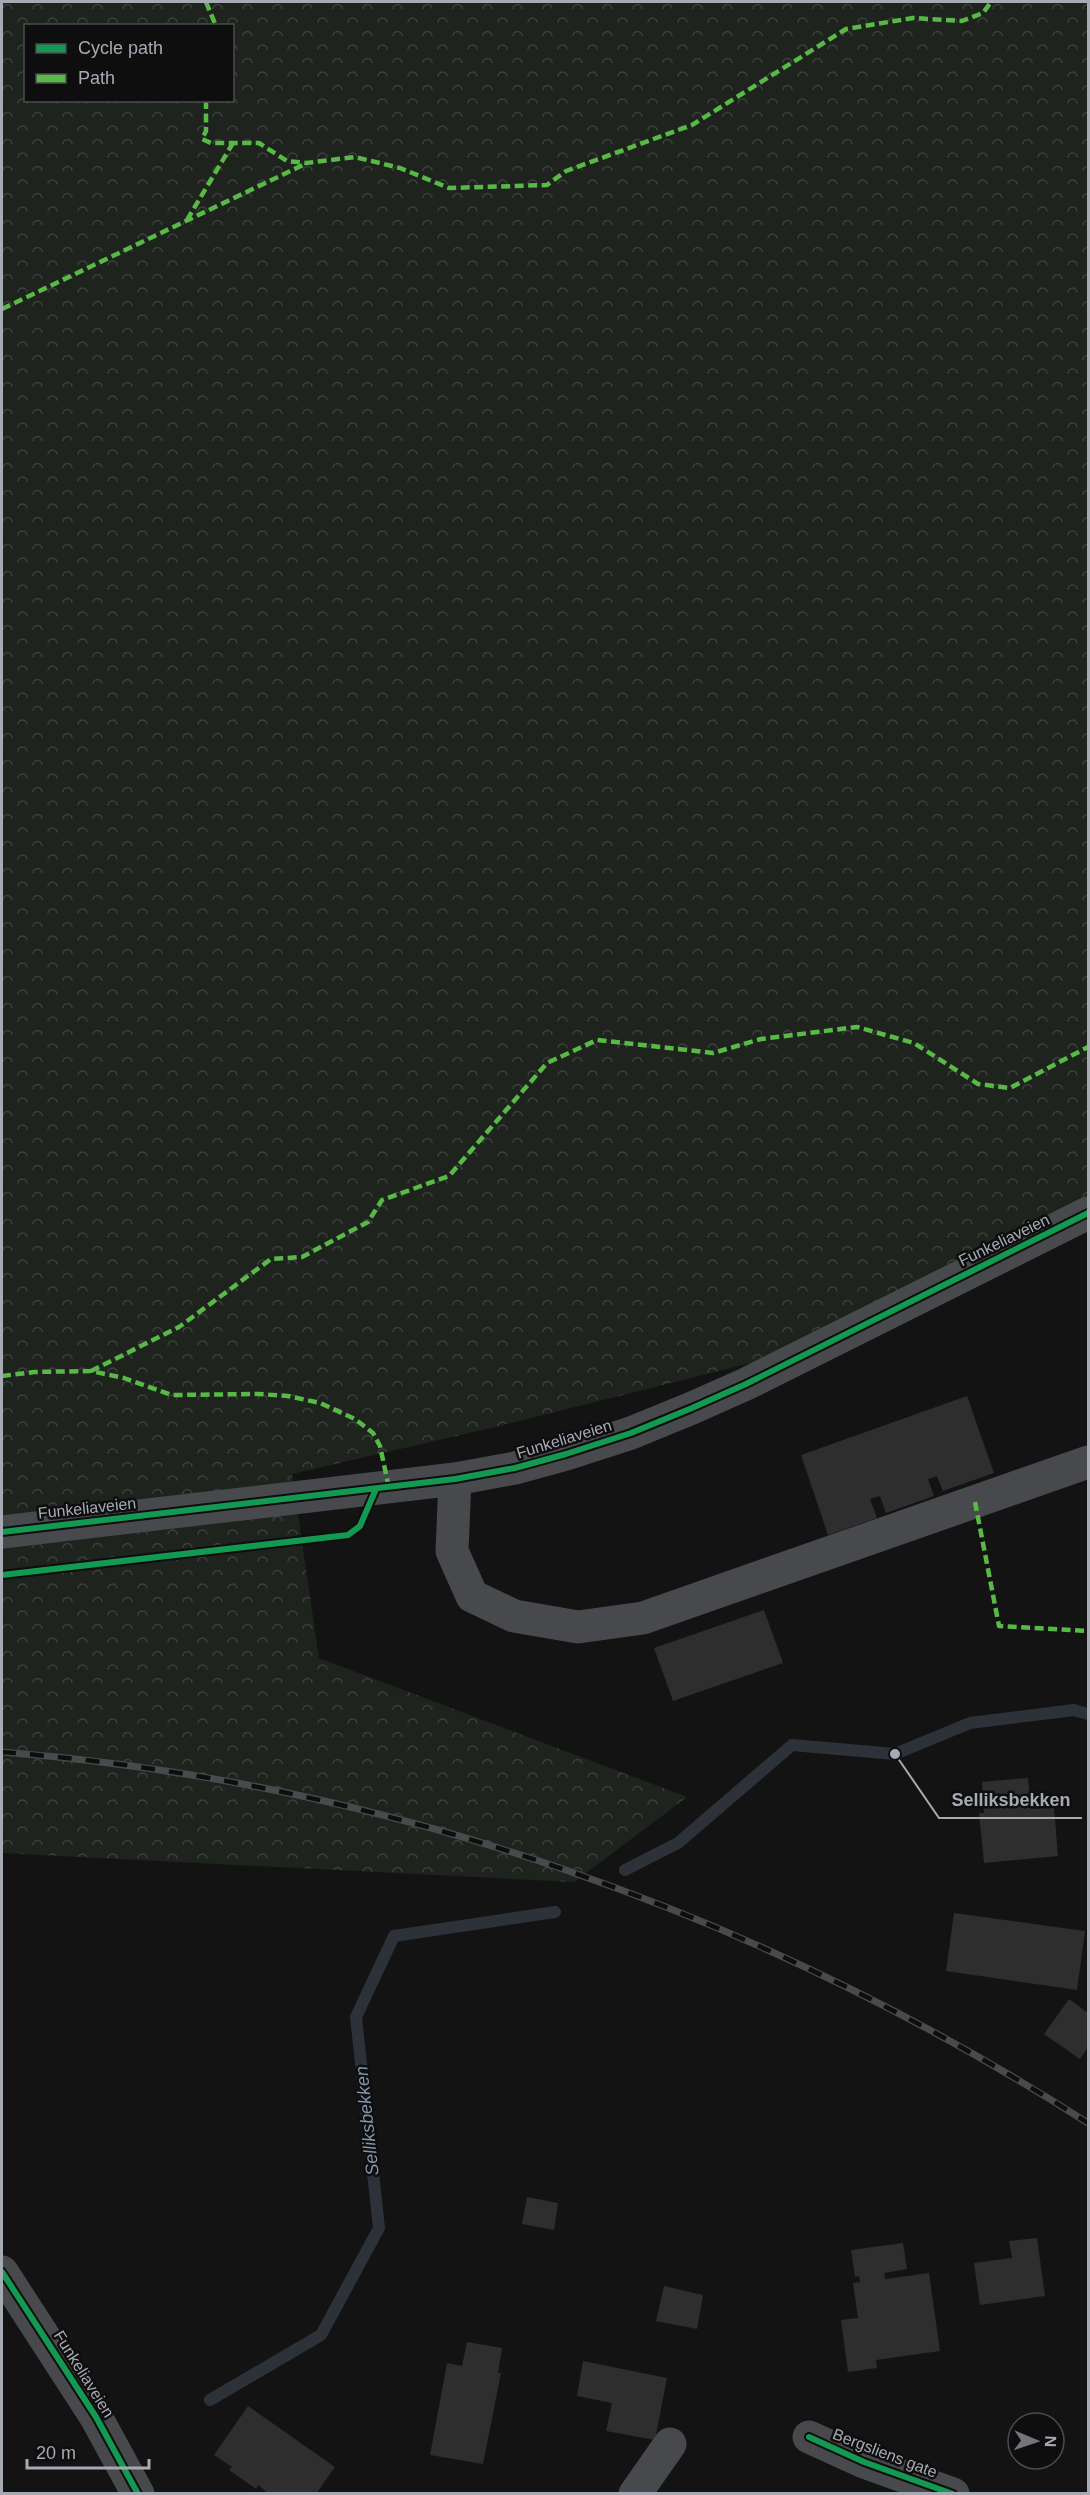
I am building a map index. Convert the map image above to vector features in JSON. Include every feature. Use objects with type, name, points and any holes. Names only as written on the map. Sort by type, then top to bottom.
[{"type":"street","name":"Funkeliaveien","points":[[2,1532],[455,1479],[515,1468],[566,1454],[631,1433],[692,1408],[778,1368],[1089,1213]]},
{"type":"street","points":[[455,1479],[452,1551],[472,1596],[513,1616],[578,1627],[643,1618],[1089,1462]]},
{"type":"street","name":"Funkeliaveien","points":[[2,2272],[96,2417],[138,2493]]},
{"type":"street","name":"Bergsliens gate","points":[[809,2437],[864,2463],[953,2493]]},
{"type":"street","points":[[635,2493],[670,2444]]},
{"type":"green space","points":[[2,2],[1088,2],[1088,1202],[783,1355],[495,1427],[292,1474],[319,1658],[687,1797],[574,1882],[2,1853]]},
{"type":"building","points":[[967,1396],[994,1473],[943,1491],[937,1476],[928,1479],[934,1496],[886,1513],[880,1496],[870,1499],[877,1518],[828,1535],[801,1455]]},
{"type":"building","points":[[764,1610],[783,1663],[673,1701],[654,1648]]},
{"type":"building","points":[[1028,1778],[1031,1809],[1054,1807],[1058,1856],[984,1863],[979,1813],[984,1813],[982,1782]]},
{"type":"building","points":[[954,1913],[1085,1931],[1077,1990],[946,1971]]},
{"type":"building","points":[[1069,1999],[1088,2013],[1088,2047],[1080,2059],[1044,2034]]},
{"type":"building","points":[[527,2197],[558,2203],[554,2230],[522,2224]]},
{"type":"building","points":[[1037,2238],[1045,2296],[980,2305],[974,2263],[1012,2258],[1009,2241]]},
{"type":"building","points":[[903,2243],[907,2269],[884,2273],[885,2279],[929,2273],[940,2351],[876,2360],[877,2368],[848,2372],[841,2320],[858,2318],[853,2283],[860,2282],[859,2276],[855,2277],[851,2250]]},
{"type":"building","points":[[664,2286],[703,2295],[697,2329],[656,2321]]},
{"type":"building","points":[[467,2342],[502,2348],[498,2373],[501,2373],[483,2464],[430,2455],[447,2363],[462,2366]]},
{"type":"building","points":[[583,2361],[667,2378],[655,2440],[606,2431],[612,2403],[577,2396]]},
{"type":"building","points":[[248,2406],[335,2467],[316,2494],[269,2494],[258,2485],[256,2489],[229,2470],[232,2467],[214,2455]]},
{"type":"waterway","name":"Selliksbekken","points":[[625,1870],[678,1843],[792,1745],[895,1754],[970,1723],[1074,1710],[1088,1714]]},
{"type":"waterway","name":"Selliksbekken","points":[[210,2400],[321,2335],[379,2228],[356,2017],[394,1936],[555,1912]]},
{"type":"railway","points":[[2,1752],[146,1768],[289,1793],[430,1828],[568,1871],[703,1922],[835,1982],[964,2049],[1088,2123]]},
{"type":"marked path","points":[[206,2],[215,24]]},
{"type":"marked path","points":[[206,102],[206,131],[202,139],[211,143],[259,143],[287,161],[306,163],[355,157],[400,168],[449,188],[547,185],[566,171],[692,125],[846,29],[913,18],[962,21],[983,13],[991,2]]},
{"type":"marked path","points":[[187,220],[233,143]]},
{"type":"marked path","points":[[2,309],[305,164]]},
{"type":"marked path","points":[[91,1371],[179,1327],[271,1259],[302,1257],[368,1222],[382,1200],[449,1176],[547,1063],[597,1040],[713,1053],[761,1039],[857,1027],[914,1043],[978,1084],[1010,1088],[1088,1047]]},
{"type":"marked path","points":[[2,1376],[34,1372],[91,1371],[124,1378],[172,1395],[259,1394],[288,1396],[320,1403],[355,1419],[373,1433],[380,1446],[389,1488]]},
{"type":"marked path","points":[[975,1502],[999,1626],[1088,1631]]},
{"type":"cycle path","points":[[2,1532],[455,1479],[515,1468],[566,1454],[631,1433],[746,1384],[1088,1213]]},
{"type":"cycle path","points":[[2,1575],[348,1535],[360,1526],[376,1489]]},
{"type":"cycle path","points":[[2,2272],[96,2417],[138,2494]]},
{"type":"cycle path","points":[[809,2437],[864,2462],[953,2494]]},
{"type":"place","name":"Selliksbekken","points":[[895,1754]]}]
